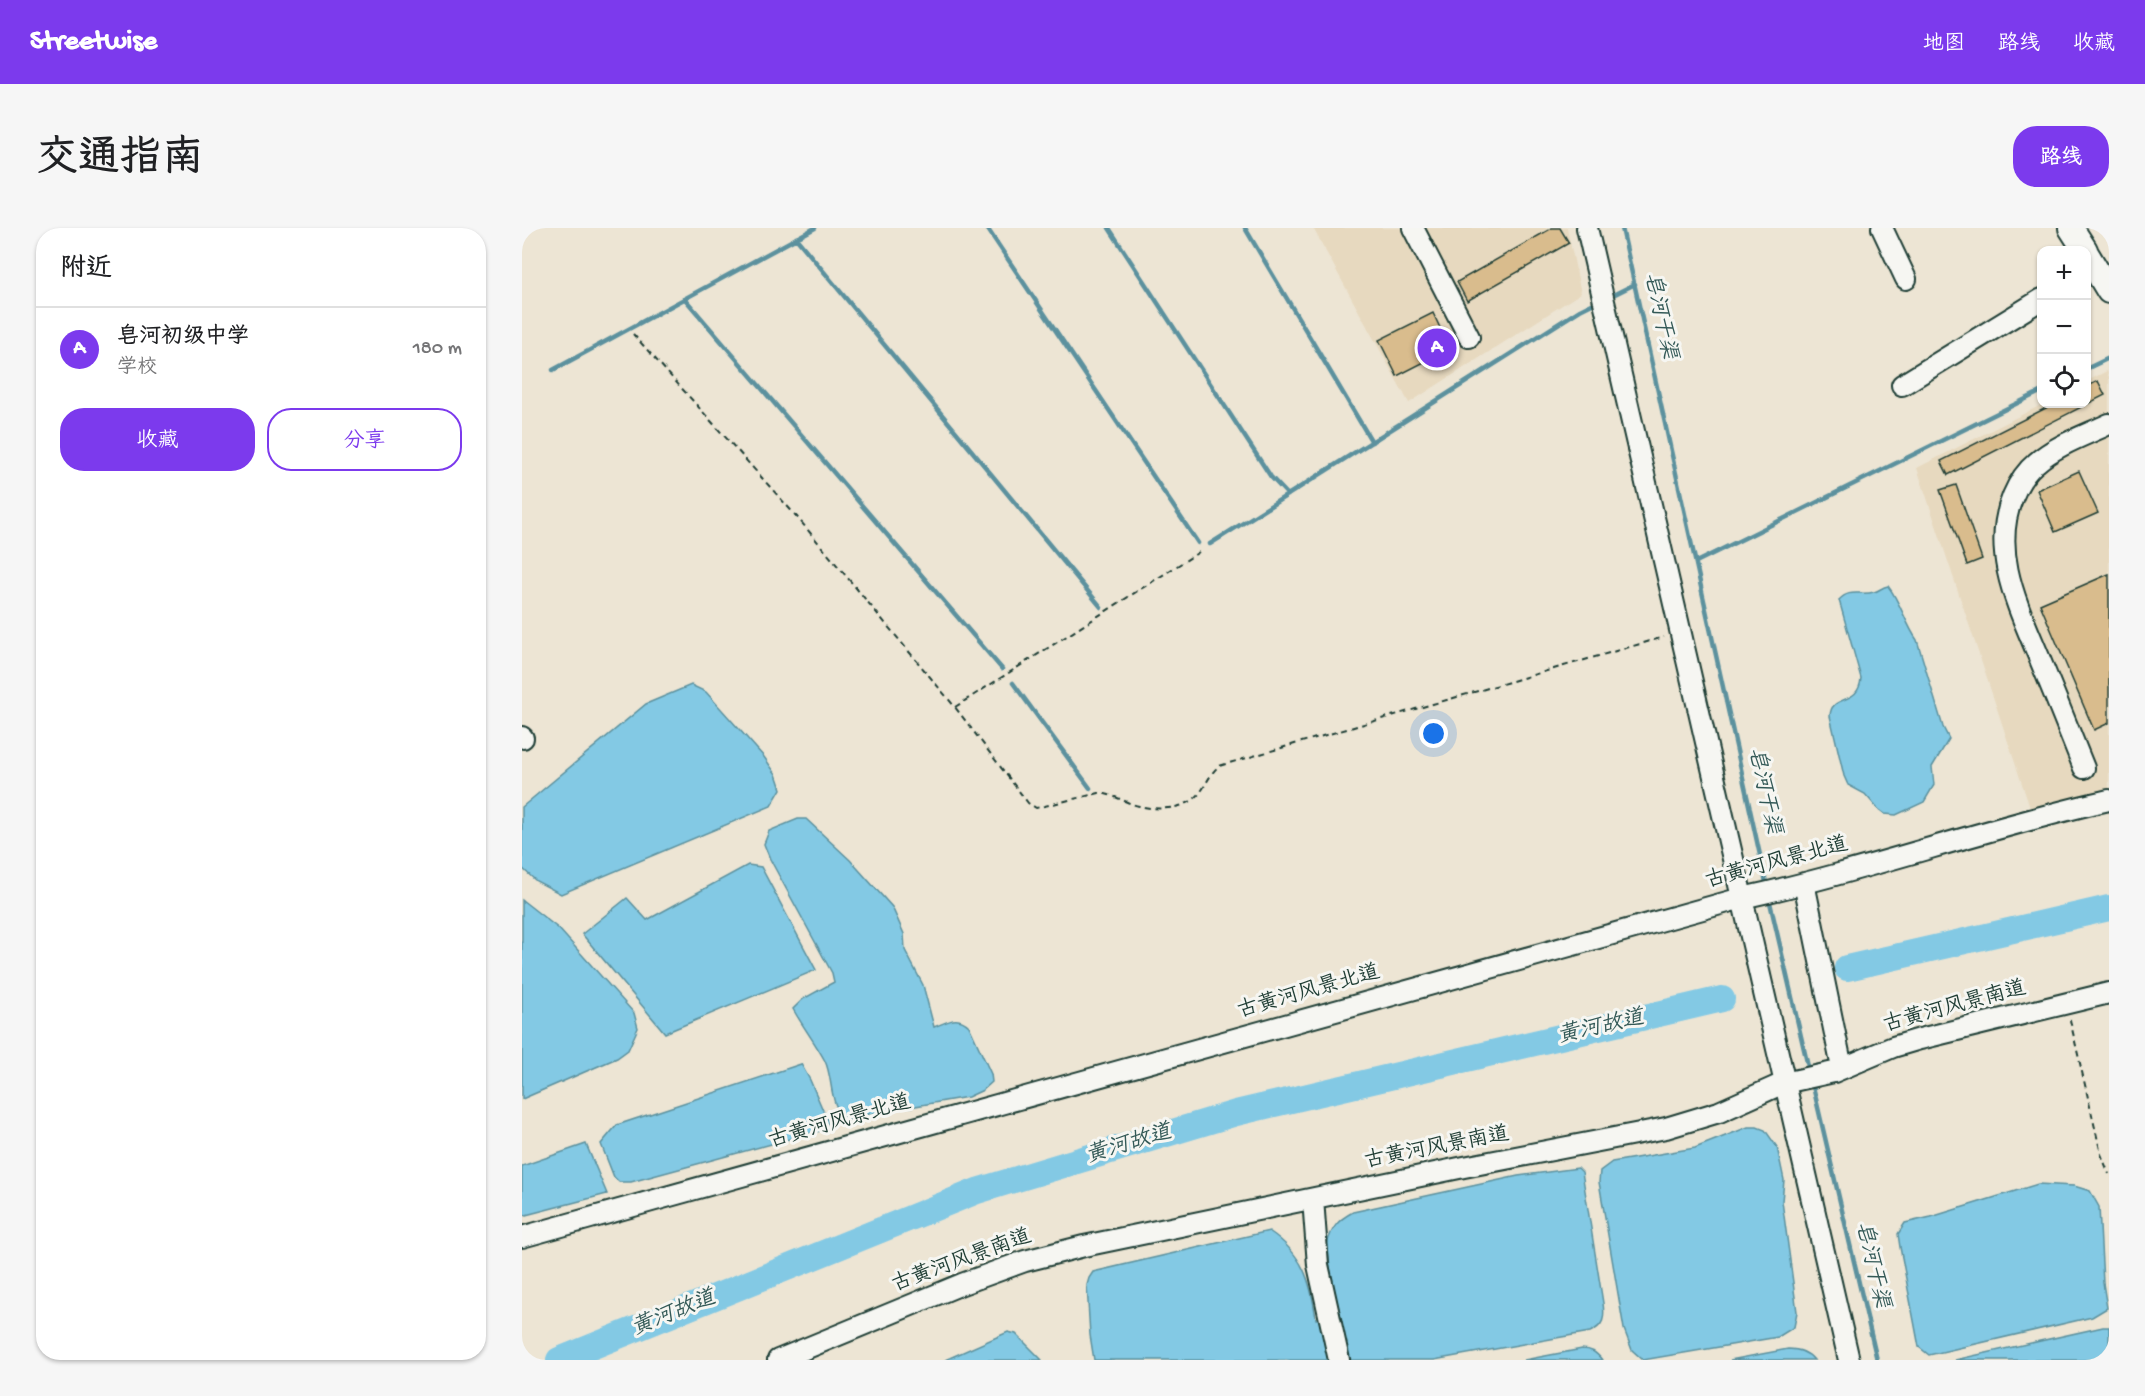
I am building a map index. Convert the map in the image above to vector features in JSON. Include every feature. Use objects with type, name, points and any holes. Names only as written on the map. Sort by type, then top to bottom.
[{"type":"main road","points":[[2071,228],[2080,246]]},
{"type":"main road","points":[[2091,265],[2109,291]]},
{"type":"street","points":[[1413,228],[1469,337]]},
{"type":"street","points":[[1587,228],[1681,632],[1746,897],[1784,1083],[1849,1360]]},
{"type":"street","points":[[1882,228],[1906,279]]},
{"type":"street","points":[[1902,385],[2040,300]]},
{"type":"street","points":[[2084,768],[2013,592],[2004,552],[2003,534],[2009,505],[2019,484],[2036,463],[2056,450],[2109,424]]},
{"type":"street","name":"古黄河风景北道","points":[[522,1237],[1799,884],[2043,814],[2109,800]]},
{"type":"street","points":[[1799,884],[1842,1068]]},
{"type":"street","name":"古黄河风景南道","points":[[778,1360],[962,1284],[1024,1261],[1084,1246],[1666,1128],[1719,1112],[1784,1083],[1842,1068],[1893,1047],[2109,993]]},
{"type":"street","points":[[1312,1199],[1318,1265],[1339,1360]]},
{"type":"path","points":[[633,334],[797,517],[955,707],[1031,806],[1036,808],[1099,793],[1139,806],[1175,808],[1184,806],[1193,800],[1219,766],[1681,632]]},
{"type":"path","points":[[955,707],[1199,552]]},
{"type":"path","points":[[2066,1003],[2101,1154],[2109,1174]]},
{"type":"shaded area","points":[[1313,228],[1567,228],[1581,293],[1409,403]]},
{"type":"shaded area","points":[[2107,371],[2109,378],[2109,788],[2030,808],[1917,468],[2037,407],[2091,408],[2091,379]]},
{"type":"water","points":[[1888,586],[1917,640],[1943,727],[1949,739],[1932,767],[1934,785],[1924,802],[1896,815],[1885,814],[1865,794],[1848,785],[1830,716],[1835,704],[1855,693],[1861,678],[1839,600],[1847,594],[1869,593]]},
{"type":"water","points":[[691,685],[706,692],[764,757],[776,774],[781,789],[771,806],[561,894],[536,881],[522,868],[522,807],[646,704]]},
{"type":"water","points":[[798,819],[806,819],[850,860],[892,907],[904,934],[905,950],[923,985],[934,1027],[956,1020],[965,1022],[969,1026],[991,1074],[992,1082],[983,1090],[968,1097],[869,1114],[848,1120],[837,1108],[825,1061],[793,1009],[803,999],[834,982],[832,973],[764,844],[769,831]]},
{"type":"water","points":[[748,865],[761,867],[816,970],[665,1033],[582,934],[627,898],[647,920]]},
{"type":"water","points":[[522,900],[559,929],[634,1013],[638,1028],[628,1050],[617,1058],[522,1099]]},
{"type":"water","points":[[801,1064],[828,1122],[823,1130],[631,1182],[619,1182],[614,1177],[601,1144],[617,1125]]},
{"type":"water","points":[[1748,1127],[1765,1130],[1777,1147],[1784,1180],[1782,1201],[1797,1312],[1794,1327],[1778,1337],[1643,1360],[1632,1350],[1624,1329],[1599,1182],[1600,1171],[1612,1162],[1695,1148]]},
{"type":"water","points":[[586,1144],[607,1194],[522,1216],[522,1166]]},
{"type":"water","points":[[1578,1168],[1582,1172],[1603,1303],[1604,1313],[1598,1327],[1590,1332],[1434,1360],[1351,1360],[1338,1327],[1327,1244],[1333,1229],[1343,1218],[1353,1212],[1518,1176]]},
{"type":"water","points":[[2038,1184],[2074,1186],[2090,1191],[2099,1207],[2103,1283],[2107,1308],[2092,1317],[1929,1355],[1919,1347],[1900,1247],[1898,1234],[1905,1223]]},
{"type":"water","points":[[1269,1231],[1290,1249],[1303,1269],[1311,1292],[1316,1319],[1320,1319],[1329,1360],[1094,1360],[1087,1285],[1093,1272]]},
{"type":"water","points":[[2109,1327],[2109,1360],[1955,1360]]},
{"type":"water","points":[[1008,1332],[1016,1334],[1042,1360],[945,1360]]},
{"type":"water","points":[[1582,1349],[1593,1352],[1602,1360],[1524,1360]]},
{"type":"water","points":[[1788,1349],[1802,1351],[1814,1360],[1730,1360]]},
{"type":"building","points":[[1552,228],[1560,228],[1569,243],[1467,301],[1457,282]]},
{"type":"building","points":[[1433,313],[1450,349],[1397,376],[1379,340]]},
{"type":"building","points":[[2098,381],[2105,395],[2091,402],[2091,384]]},
{"type":"building","points":[[2046,408],[2079,408],[1948,475],[1941,461]]},
{"type":"building","points":[[2079,471],[2098,513],[2055,532],[2037,490]]},
{"type":"building","points":[[1956,485],[1982,559],[1967,565],[1940,490]]},
{"type":"building","points":[[2109,574],[2109,723],[2094,730],[2040,604]]},
{"type":"waterway","points":[[553,370],[815,228]]},
{"type":"waterway","points":[[987,228],[1198,543]]},
{"type":"waterway","points":[[1109,228],[1271,477],[1288,495]]},
{"type":"waterway","points":[[1245,228],[1372,442]]},
{"type":"waterway","name":"皂河干渠","points":[[1622,228],[1767,887]]},
{"type":"waterway","points":[[796,238],[1101,607]]},
{"type":"waterway","points":[[1615,294],[1635,284]]},
{"type":"waterway","points":[[685,299],[1002,669]]},
{"type":"waterway","points":[[1210,544],[1592,304]]},
{"type":"waterway","points":[[2091,367],[2109,358]]},
{"type":"waterway","points":[[1696,562],[2037,393]]},
{"type":"waterway","points":[[1013,683],[1090,788]]},
{"type":"waterway","name":"皂河干渠","points":[[1769,898],[1809,1071]]},
{"type":"waterway","name":"黄河故道","points":[[1847,968],[2109,908]]},
{"type":"waterway","name":"黄河故道","points":[[559,1360],[977,1191],[1236,1113],[1722,999]]},
{"type":"waterway","name":"皂河干渠","points":[[1812,1082],[1877,1360]]},
{"type":"place","name":"皂河初级中学","points":[[1437,348]]}]
